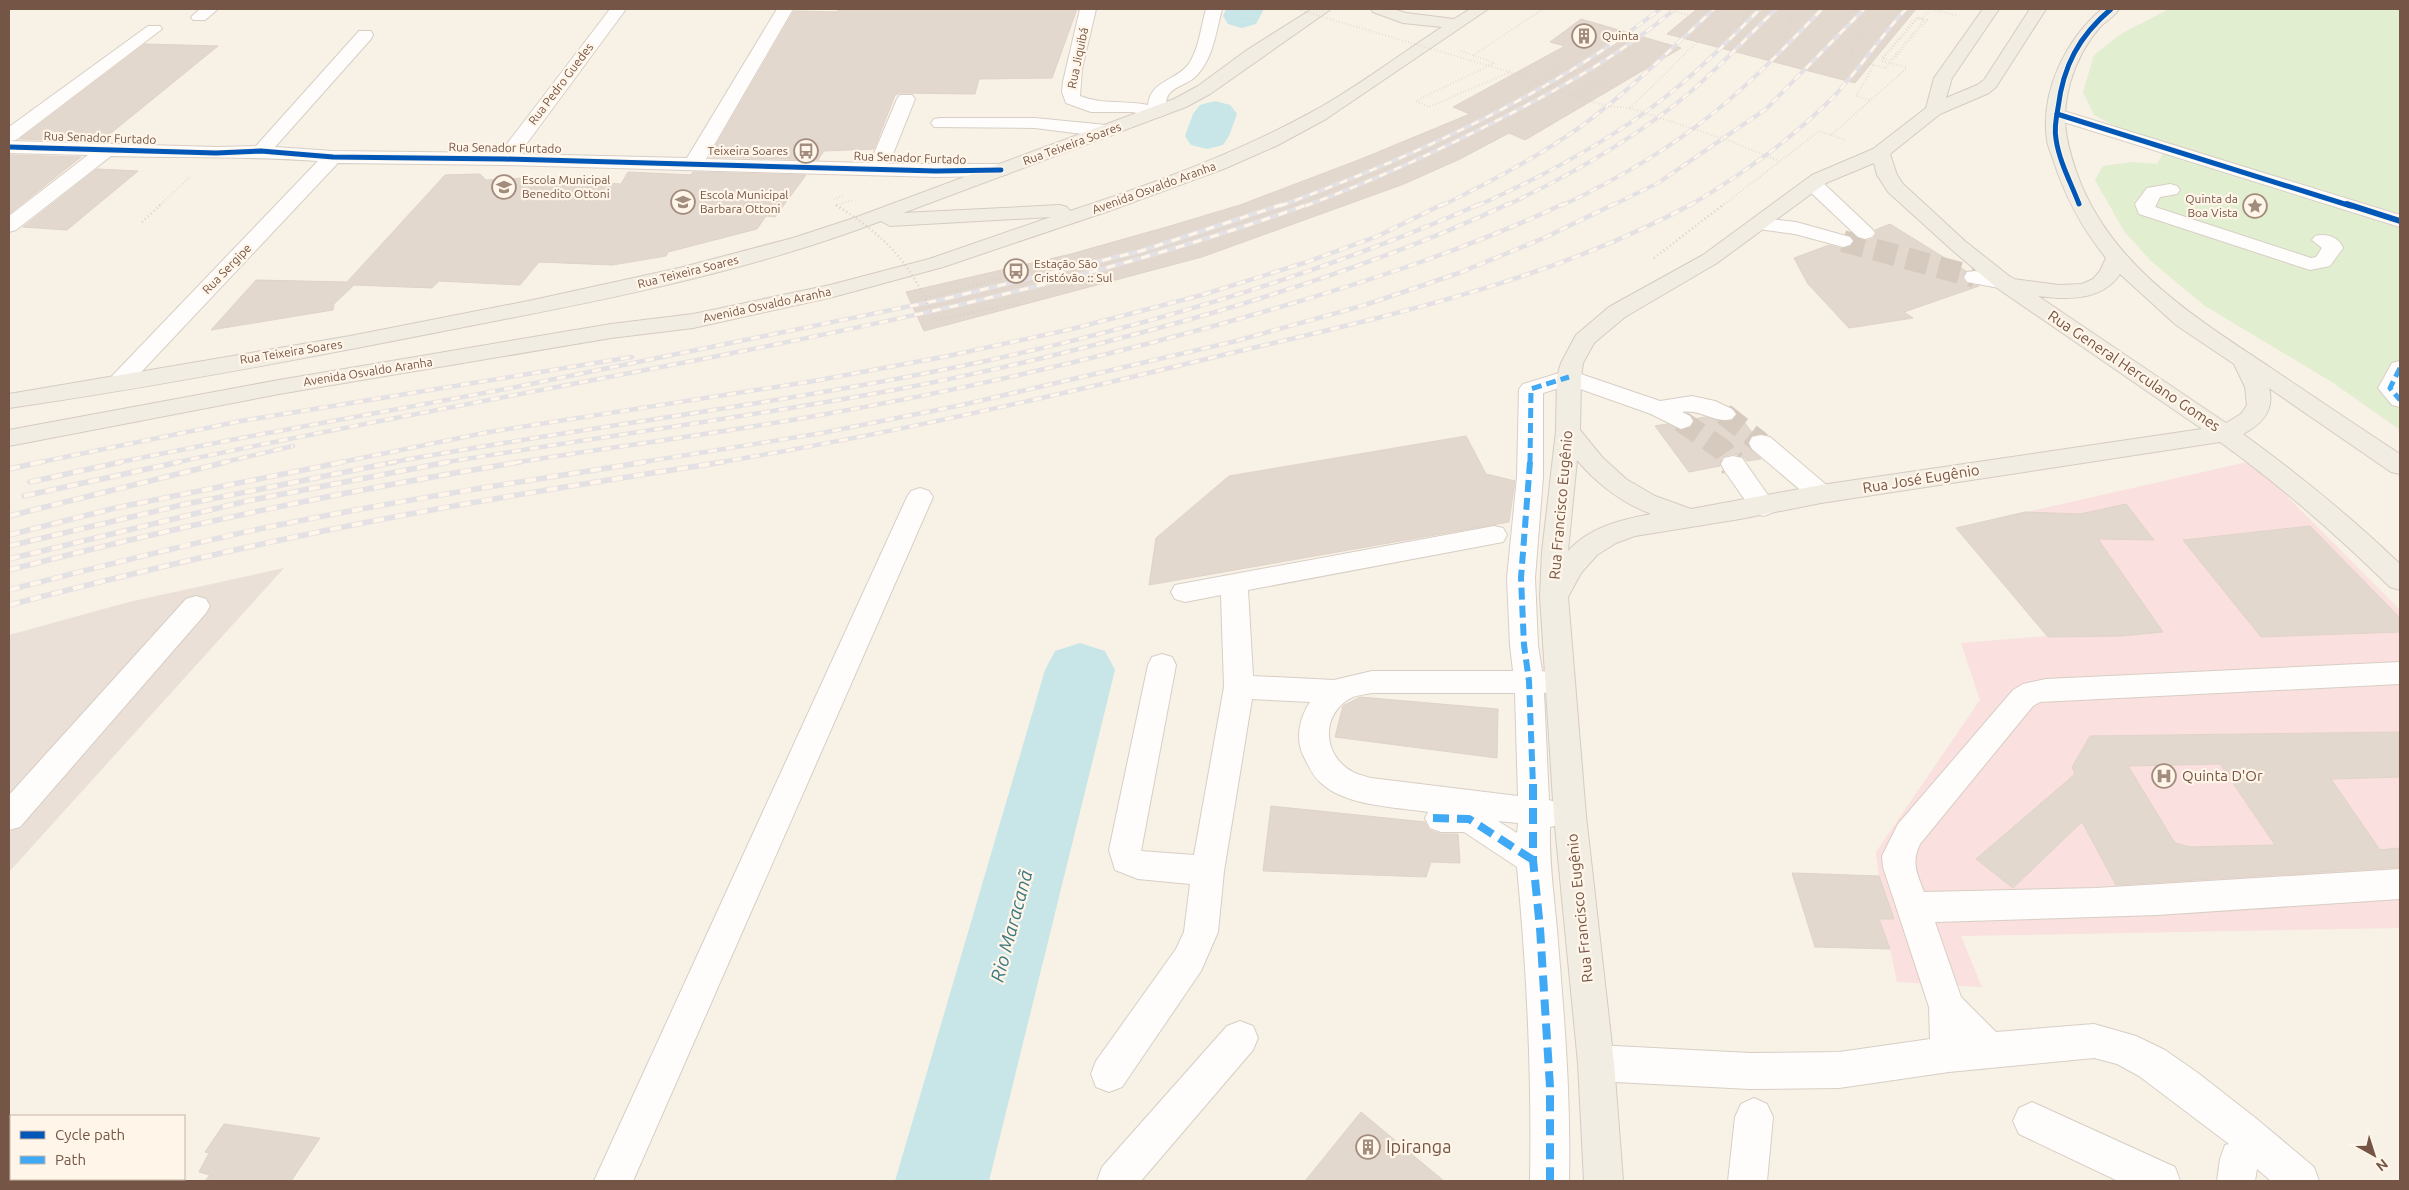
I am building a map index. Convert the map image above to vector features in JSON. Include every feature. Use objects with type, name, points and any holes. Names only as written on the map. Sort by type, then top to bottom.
[{"type":"main road","name":"Rua Teixeira Soares","points":[[9,401],[350,343],[614,290],[738,259],[862,222],[1157,112],[1204,90],[1261,48],[1323,9]]},
{"type":"main road","points":[[1379,9],[1403,18],[1471,14],[1493,9]]},
{"type":"main road","points":[[1934,110],[1944,78],[1991,9]]},
{"type":"main road","name":"Rua Francisco Eugênio","points":[[1603,1181],[1596,1063],[1570,816],[1544,682],[1554,596],[1557,524],[1568,431],[1569,377],[1572,363],[1584,340],[1617,312],[1710,259],[1813,184],[1880,153],[1934,110],[1986,86],[2038,9]]},
{"type":"main road","points":[[2111,9],[2086,32],[2070,55],[2058,92],[2056,141],[2080,204],[2116,259],[2157,298],[2184,320],[2400,466]]},
{"type":"main road","name":"Avenida Osvaldo Aranha","points":[[9,438],[279,387],[612,332],[692,321],[833,291],[936,263],[1102,207],[1218,164],[1298,127],[1351,95],[1404,57],[1471,14]]},
{"type":"main road","name":"Rua General Herculano Gomes","points":[[1880,153],[1887,174],[1895,188],[1959,246],[2006,284],[2225,432],[2308,496],[2400,580]]},
{"type":"main road","points":[[862,222],[1014,215],[1102,207]]},
{"type":"main road","points":[[2006,284],[2080,292],[2098,286],[2104,281],[2114,267],[2116,259]]},
{"type":"main road","name":"Rua José Eugênio","points":[[1554,596],[1569,568],[1594,543],[1625,529],[1763,507],[1821,494],[2225,432],[2253,417],[2257,413],[2261,402],[2257,388],[2244,361]]},
{"type":"main road","points":[[1568,431],[1604,476],[1629,496],[1658,509],[1693,518]]},
{"type":"street","name":"Rua Pedro Guedes","points":[[505,159],[618,9]]},
{"type":"street","points":[[693,164],[785,9]]},
{"type":"street","name":"Rua Jiquibá","points":[[1088,9],[1070,94],[1072,99],[1080,104],[1157,112]]},
{"type":"street","points":[[1157,112],[1157,96],[1195,67],[1214,9]]},
{"type":"street","points":[[9,136],[154,30]]},
{"type":"street","points":[[261,151],[364,35]]},
{"type":"street","name":"Rua Jiquibá","points":[[1107,108],[1133,100],[1176,82]]},
{"type":"street","points":[[877,168],[906,99]]},
{"type":"street","points":[[2057,114],[2400,221]]},
{"type":"street","points":[[940,123],[1035,123],[1106,131]]},
{"type":"street","name":"Rua Senador Furtado","points":[[9,147],[216,153],[261,151],[333,156],[877,168],[970,172],[1001,170]]},
{"type":"street","points":[[9,226],[106,150]]},
{"type":"street","name":"Rua Sergipe","points":[[120,381],[333,156]]},
{"type":"street","points":[[1813,184],[1865,233]]},
{"type":"street","points":[[2170,190],[2154,192],[2145,204],[2146,210],[2310,264],[2323,262],[2333,248],[2322,240]]},
{"type":"street","points":[[1759,224],[1796,228],[1843,240]]},
{"type":"street","points":[[1975,277],[2006,284]]},
{"type":"street","points":[[2400,368],[2390,388],[2400,400]]},
{"type":"street","points":[[1550,1181],[1550,1087],[1540,928],[1532,860],[1544,682],[1524,645],[1521,578],[1530,477],[1531,389],[1569,377],[1659,410],[1681,421]]},
{"type":"street","points":[[1659,410],[1688,402],[1706,404],[1724,414]]},
{"type":"street","points":[[1761,442],[1821,494]]},
{"type":"street","points":[[1733,464],[1763,507]]},
{"type":"street","points":[[613,1181],[920,497]]},
{"type":"street","points":[[1185,592],[1494,535]]},
{"type":"street","points":[[1109,1074],[1189,960],[1201,932],[1208,871],[1238,687],[1234,583]]},
{"type":"street","points":[[9,817],[196,606]]},
{"type":"street","points":[[1162,665],[1125,850],[1127,860],[1138,865],[1208,871]]},
{"type":"street","points":[[1949,1054],[1948,1007],[1899,867],[1898,856],[1909,834],[2023,698],[2034,692],[2400,673]]},
{"type":"street","points":[[1544,682],[1372,682],[1351,685],[1336,692],[1320,707],[1312,725],[1314,745],[1325,768],[1345,783],[1371,791],[1570,816]]},
{"type":"street","points":[[1238,687],[1336,692]]},
{"type":"street","points":[[1433,818],[1469,819],[1532,860]]},
{"type":"street","points":[[1914,906],[2007,907],[2186,900],[2400,884]]},
{"type":"street","points":[[1948,1007],[1990,1051]]},
{"type":"street","points":[[1116,1181],[1240,1038]]},
{"type":"street","points":[[1596,1063],[1750,1071],[1839,1070],[1949,1054],[2094,1041],[2123,1048],[2152,1063],[2185,1086],[2300,1181]]},
{"type":"street","points":[[1747,1181],[1754,1117]]},
{"type":"street","points":[[2032,1121],[2160,1181]]},
{"type":"path","points":[[1296,9],[1510,72],[1580,98],[1607,106],[1630,108],[1730,141],[1779,161]]},
{"type":"path","points":[[1474,55],[1543,9]]},
{"type":"path","points":[[1664,9],[1689,16]]},
{"type":"path","points":[[1738,29],[1749,9]]},
{"type":"path","points":[[1870,64],[1886,68],[1927,20],[1917,17],[1882,58],[1890,60],[1923,19],[1927,13]]},
{"type":"path","points":[[1784,41],[1793,14]]},
{"type":"path","points":[[1232,18],[1265,20]]},
{"type":"path","points":[[1831,135],[1906,68],[1881,61],[1918,18],[1923,19]]},
{"type":"path","points":[[1849,58],[1862,34]]},
{"type":"path","points":[[1630,108],[1697,42]]},
{"type":"path","points":[[1494,63],[1416,101],[1429,107],[1510,72]]},
{"type":"path","points":[[1869,100],[1856,96],[1874,65]]},
{"type":"path","points":[[1526,87],[1562,67],[1576,71],[1550,87]]},
{"type":"path","points":[[1563,99],[1596,79],[1606,82],[1580,98]]},
{"type":"path","points":[[1648,262],[1820,131],[1880,153]]},
{"type":"path","points":[[142,222],[216,153]]},
{"type":"path","points":[[852,200],[836,205],[870,226],[890,243],[914,276],[935,320],[1018,303]]},
{"type":"path","points":[[926,298],[1002,278]]},
{"type":"shaded area","name":"Quinta D'Or","points":[[2252,461],[2400,610],[2400,928],[1961,936],[1982,987],[1897,982],[1890,949],[1879,919],[1894,919],[1879,876],[1876,852],[1980,700],[1961,643],[2047,636],[1956,528]]},
{"type":"shaded area","points":[[284,568],[9,872],[9,635],[129,602]]},
{"type":"green space","name":"Quinta da Boa Vista","points":[[2169,9],[2400,9],[2400,430],[2332,382],[2205,306],[2151,261],[2124,231],[2095,180],[2103,166],[2132,162],[2157,164],[2167,147],[2124,131],[2094,115],[2083,92],[2094,55],[2121,34]]},
{"type":"building","points":[[838,9],[1077,9],[1052,78],[979,79],[975,94],[900,93],[895,95],[874,149],[824,151],[818,160],[709,157],[794,11],[837,12]]},
{"type":"building","points":[[1697,9],[1916,9],[1855,83],[1667,34]]},
{"type":"building","points":[[1581,19],[1681,48],[1525,140],[1509,133],[1460,159],[1404,184],[1202,257],[924,331],[906,292],[1071,254],[1170,226],[1240,205],[1361,159],[1470,114],[1453,107],[1565,46],[1550,42]]},
{"type":"building","points":[[145,44],[218,46],[100,142],[20,139]]},
{"type":"building","points":[[9,155],[81,157],[9,214]]},
{"type":"building","points":[[97,169],[138,171],[67,230],[23,227]]},
{"type":"building","points":[[628,172],[691,175],[693,172],[806,175],[775,217],[766,216],[757,229],[668,252],[666,256],[612,265],[539,262],[520,285],[439,281],[432,288],[354,285],[334,304],[333,310],[211,330],[256,280],[347,282],[445,175],[480,174],[486,180],[524,178],[621,184]]},
{"type":"building","points":[[1890,224],[1966,271],[1962,278],[1967,284],[1979,286],[1904,312],[1913,318],[1849,328],[1808,284],[1794,258],[1829,245],[1843,249],[1851,247],[1855,241],[1853,237],[1864,241],[1873,239],[1877,233],[1875,230]]},
{"type":"building","points":[[1738,414],[1754,435],[1750,436],[1747,444],[1761,459],[1747,461],[1742,456],[1733,454],[1722,457],[1720,466],[1689,472],[1655,426],[1667,424],[1682,431],[1692,427],[1694,419],[1705,417],[1726,422],[1733,420]]},
{"type":"building","points":[[1466,436],[1486,474],[1515,481],[1509,522],[1149,585],[1156,538],[1229,476]]},
{"type":"building","points":[[2126,504],[2154,540],[2098,539],[2163,632],[2122,636],[2048,637],[1956,528],[2025,512],[2080,514]]},
{"type":"building","points":[[2310,526],[2400,618],[2400,632],[2261,637],[2183,540]]},
{"type":"building","points":[[1360,697],[1498,709],[1497,758],[1335,737],[1343,706]]},
{"type":"building","points":[[2400,732],[2400,777],[2331,779],[2380,850],[2400,848],[2400,867],[2116,885],[2082,822],[2013,888],[1976,859],[2075,774],[2072,767],[2090,736]],"holes":[[[2220,764],[2275,845],[2190,847],[2175,843],[2128,766]]]},
{"type":"building","points":[[1271,806],[1425,822],[1429,830],[1441,834],[1458,834],[1460,863],[1431,862],[1426,877],[1263,871]]},
{"type":"building","points":[[1792,873],[1879,876],[1894,919],[1879,919],[1890,949],[1815,947]]},
{"type":"building","name":"Ipiranga","points":[[1361,1112],[1444,1181],[1305,1181]]},
{"type":"building","points":[[224,1124],[320,1138],[291,1181],[205,1181],[210,1175],[199,1172],[209,1153],[205,1152]]},
{"type":"waterway","name":"Rio Maracanã","points":[[1242,16],[1245,9]]},
{"type":"waterway","name":"Rio Maracanã","points":[[1207,136],[1215,114]]},
{"type":"waterway","name":"Rio Maracanã","points":[[942,1181],[1080,670]]},
{"type":"tunnel","points":[[1843,241],[1975,277]]},
{"type":"tunnel","points":[[1724,414],[1761,443]]},
{"type":"tunnel","points":[[1681,421],[1723,450],[1732,463]]},
{"type":"railway","points":[[1280,206],[1379,167],[1478,122],[1573,69],[1660,9]]},
{"type":"railway","points":[[1305,206],[1405,165],[1525,106],[1613,55],[1675,9]]},
{"type":"railway","points":[[1441,206],[1514,168],[1549,148],[1583,125],[1634,83],[1714,9]]},
{"type":"railway","points":[[1477,206],[1529,182],[1604,140],[1628,124],[1685,80],[1718,51],[1760,9]]},
{"type":"railway","points":[[1505,206],[1600,156],[1667,111],[1722,63],[1776,9]]},
{"type":"railway","points":[[1561,206],[1602,186],[1681,138],[1758,74],[1822,9]]},
{"type":"railway","points":[[1611,206],[1658,183],[1766,109],[1864,9]]},
{"type":"railway","points":[[1689,206],[1749,168],[1804,125],[1838,92],[1906,9]]},
{"type":"railway","points":[[115,463],[511,388],[940,300],[1141,251],[1284,204]]},
{"type":"railway","points":[[173,463],[389,419],[748,350],[961,305],[1031,288],[1171,249],[1309,204]]},
{"type":"railway","points":[[337,463],[489,432],[814,381],[948,356],[1072,329],[1202,295],[1307,262],[1378,236],[1443,204]]},
{"type":"railway","points":[[388,463],[840,389],[1053,346],[1177,313],[1300,274],[1421,229],[1480,204]]},
{"type":"railway","points":[[441,463],[838,400],[974,374],[1054,355],[1133,335],[1288,290],[1436,236],[1508,204]]},
{"type":"railway","points":[[513,463],[739,429],[875,405],[993,381],[1111,353],[1229,322],[1392,272],[1496,234],[1563,204]]},
{"type":"railway","points":[[637,463],[822,433],[962,405],[1236,341],[1365,305],[1459,273],[1544,238],[1614,204]]},
{"type":"railway","points":[[715,463],[843,440],[970,414],[1403,311],[1462,295],[1579,256],[1636,232],[1692,204]]},
{"type":"railway","points":[[36,463],[241,421],[632,357]]},
{"type":"railway","points":[[221,463],[293,446]]},
{"type":"railway","points":[[9,469],[41,462]]},
{"type":"railway","points":[[30,482],[121,462]]},
{"type":"railway","points":[[24,496],[179,462]]},
{"type":"railway","points":[[9,516],[226,462]]},
{"type":"railway","points":[[9,535],[115,508],[343,462]]},
{"type":"railway","points":[[9,546],[186,504],[395,462]]},
{"type":"railway","points":[[9,559],[247,501],[448,462]]},
{"type":"railway","points":[[9,570],[136,538],[263,510],[391,484],[520,462]]},
{"type":"railway","points":[[9,590],[204,541],[269,527],[457,492],[645,462]]},
{"type":"railway","points":[[9,605],[183,562],[358,524],[494,499],[723,462]]},
{"type":"marked path","points":[[2400,368],[2390,388],[2400,400]]},
{"type":"marked path","points":[[1550,1181],[1550,1087],[1540,928],[1533,860],[1534,811],[1529,681],[1524,645],[1521,578],[1530,477],[1531,389],[1569,377]]},
{"type":"marked path","points":[[1433,818],[1469,819],[1533,860]]},
{"type":"cycle path","points":[[2079,204],[2063,164],[2056,140],[2055,130],[2059,97],[2066,68],[2079,42],[2098,20],[2111,9]]},
{"type":"cycle path","points":[[2057,114],[2400,221]]},
{"type":"cycle path","points":[[9,147],[216,153],[261,151],[333,157],[505,159],[936,171],[1001,170]]},
{"type":"place","name":"Quinta","points":[[1584,36]]},
{"type":"place","name":"Teixeira Soares","points":[[806,151]]},
{"type":"place","name":"Escola Municipal Benedito Ottoni","points":[[504,187]]},
{"type":"place","name":"Escola Municipal Barbara Ottoni","points":[[683,202]]},
{"type":"place","name":"Quinta da Boa Vista","points":[[2255,206]]},
{"type":"place","name":"Estação São Cristóvão :: Sul","points":[[1016,271]]},
{"type":"place","name":"Quinta D'Or","points":[[2164,776]]},
{"type":"place","name":"Ipiranga","points":[[1368,1147]]}]
